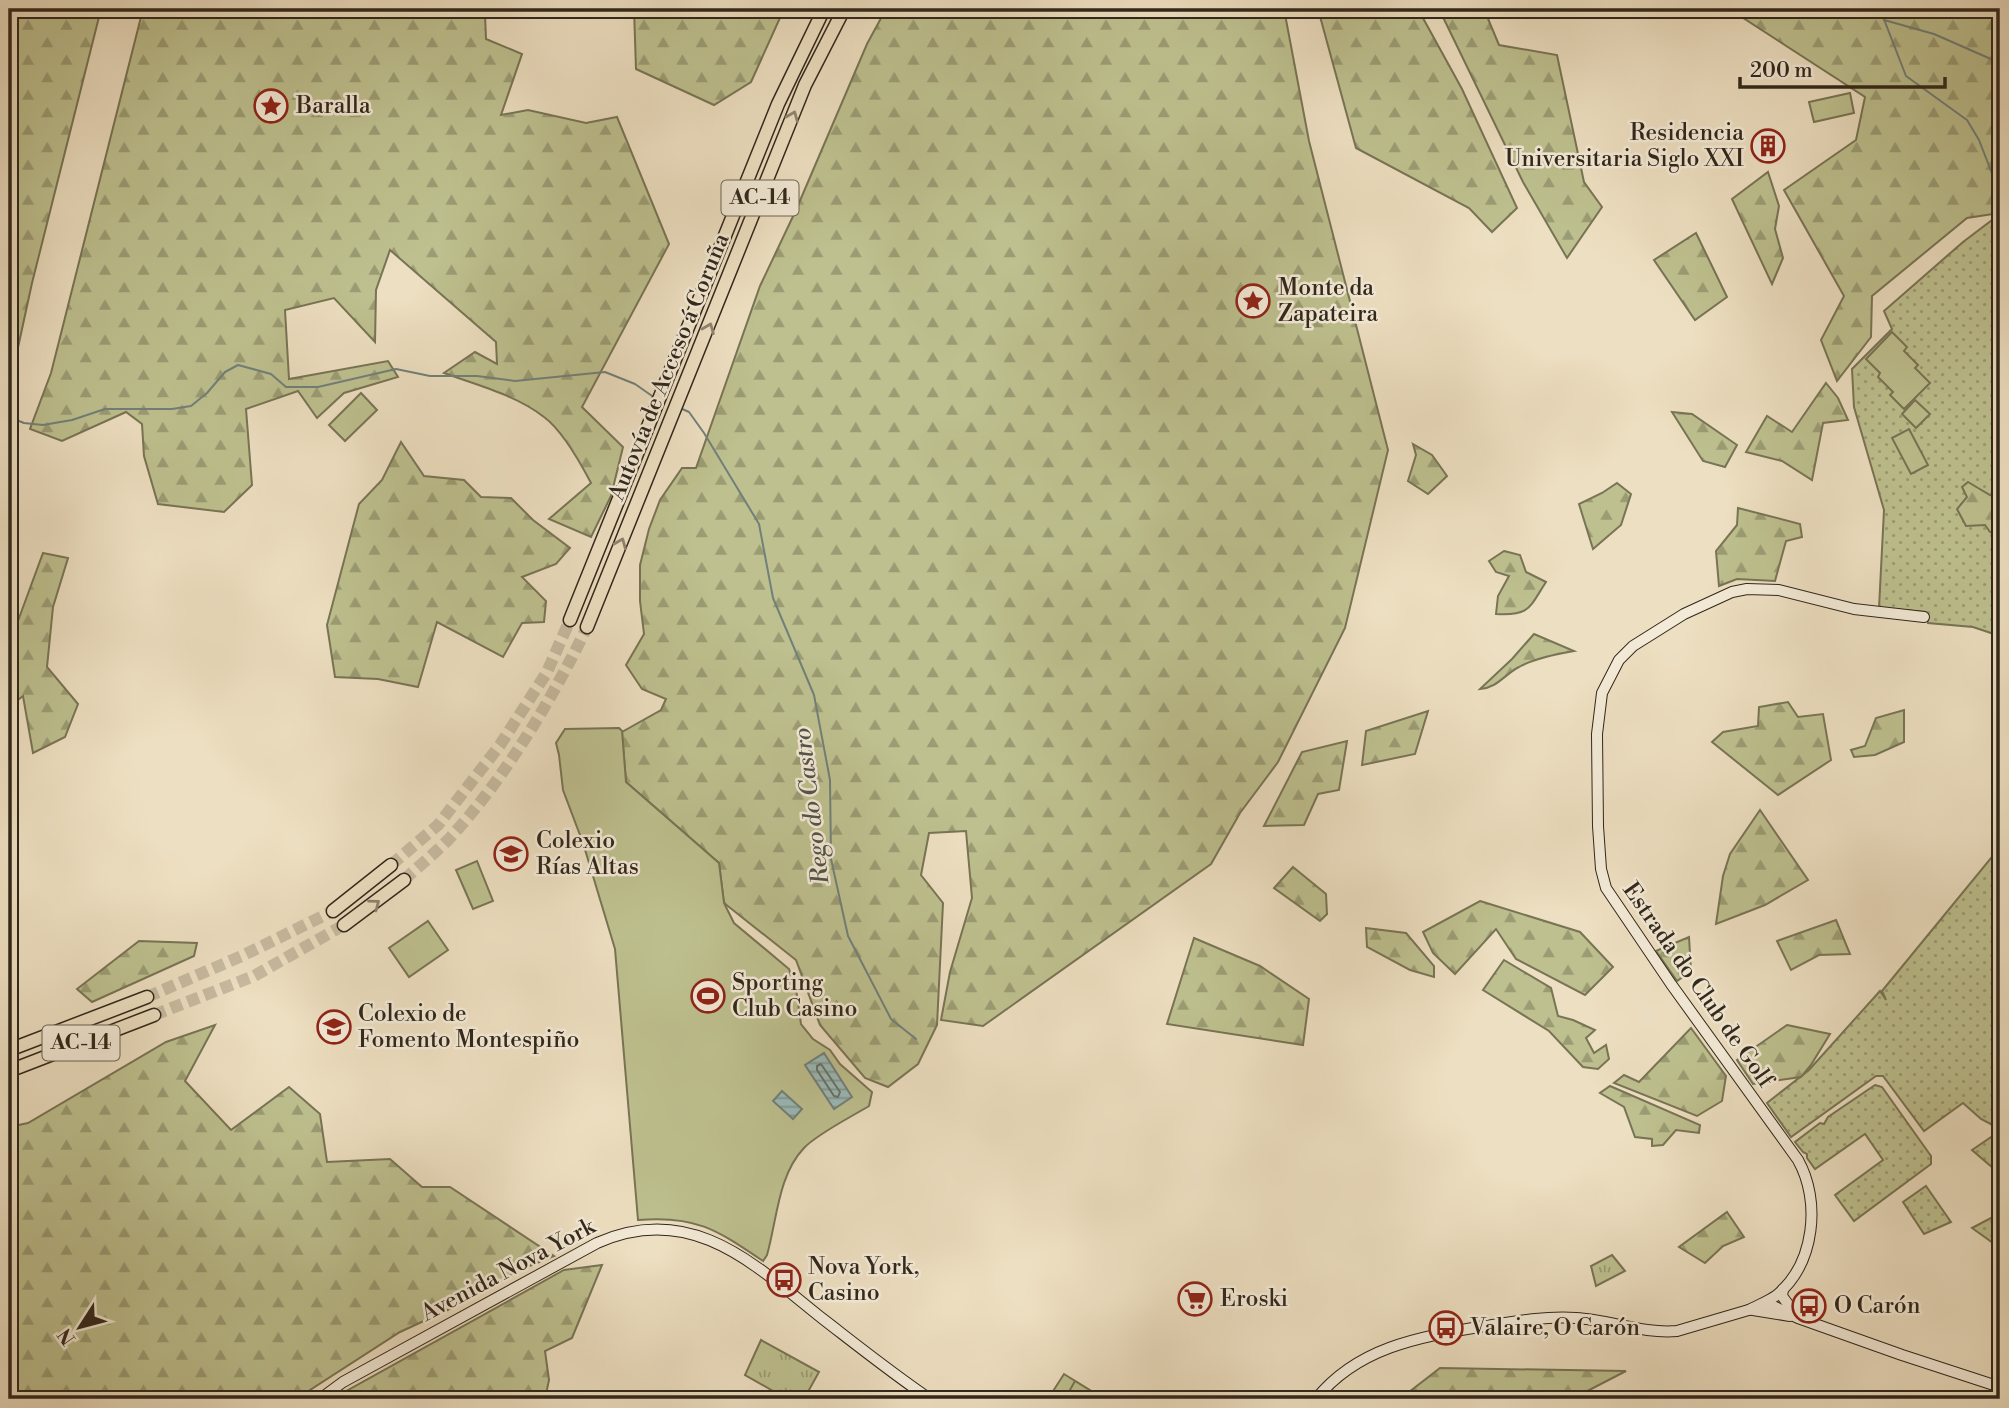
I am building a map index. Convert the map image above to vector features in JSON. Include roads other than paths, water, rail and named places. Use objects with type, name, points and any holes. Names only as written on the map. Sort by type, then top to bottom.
[{"type":"highway","name":"Autovía de Acceso á Coruña","points":[[570,620],[778,104],[824,9]]},
{"type":"highway","name":"Autovía de Acceso á Coruña","points":[[587,628],[805,85],[844,9]]},
{"type":"highway","points":[[333,911],[391,865]]},
{"type":"highway","points":[[344,925],[404,880]]},
{"type":"highway","name":"AC-14","points":[[9,1050],[147,997]]},
{"type":"highway","name":"AC-14","points":[[9,1071],[153,1015]]},
{"type":"street","name":"Estrada do Club de Golf","points":[[1749,1310],[1770,1302],[1802,1263],[1807,1248],[1812,1201],[1806,1174],[1606,888],[1601,869],[1598,826],[1597,734],[1602,693],[1619,660],[1633,646],[1684,614],[1732,592],[1747,589],[1779,590],[1854,608],[1924,617]]},
{"type":"street","name":"Avenida Nova York","points":[[320,1399],[343,1382],[597,1243],[617,1234],[662,1230],[682,1230],[704,1236],[743,1257],[776,1279],[882,1365],[930,1399]]},
{"type":"street","points":[[1783,1289],[1782,1296],[1798,1318]]},
{"type":"street","points":[[1770,1302],[1798,1318]]},
{"type":"street","points":[[1770,1302],[1777,1314]]},
{"type":"street","points":[[1316,1399],[1335,1380],[1372,1355],[1391,1346],[1429,1336],[1555,1318],[1590,1320],[1664,1332],[1677,1331],[1749,1310],[1798,1318],[2000,1387]]},
{"type":"water","name":"Sporting Club Casino","points":[[824,1053],[852,1097],[834,1109],[805,1065]]},
{"type":"water","points":[[782,1091],[802,1109],[793,1119],[773,1101]]},
{"type":"waterway","points":[[1880,9],[1906,76],[1967,120],[1979,140],[2000,194]]},
{"type":"waterway","points":[[1884,20],[1934,34],[2000,63]]},
{"type":"waterway","name":"Rego do Castro","points":[[9,417],[24,423],[43,425],[72,420],[105,409],[172,409],[191,406],[207,393],[225,372],[238,365],[271,374],[286,387],[318,387],[396,369],[430,376],[477,376],[515,381],[605,372],[635,384],[655,398]]},
{"type":"waterway","name":"Rego do Castro","points":[[680,408],[689,412],[704,433],[759,524],[773,598],[814,695],[830,780],[831,859],[848,936],[891,1019],[916,1039]]},
{"type":"tunnel","points":[[391,865],[438,825],[500,745],[547,672],[570,620]]},
{"type":"tunnel","points":[[404,880],[448,840],[507,766],[542,711],[587,627]]},
{"type":"tunnel","points":[[147,997],[242,956],[333,911]]},
{"type":"tunnel","points":[[154,1015],[254,976],[344,925]]},
{"type":"place","name":"Baralla","points":[[271,106]]},
{"type":"place","name":"Residencia Universitaria Siglo XXI","points":[[1768,146]]},
{"type":"place","name":"Monte da Zapateira","points":[[1253,301]]},
{"type":"place","name":"Colexio Rías Altas","points":[[511,854]]},
{"type":"place","name":"Sporting Club Casino","points":[[708,996]]},
{"type":"place","name":"Colexio de Fomento Montespiño","points":[[334,1027]]},
{"type":"place","name":"Nova York, Casino","points":[[784,1280]]},
{"type":"place","name":"Eroski","points":[[1195,1299]]},
{"type":"place","name":"O Carón","points":[[1809,1306]]},
{"type":"place","name":"Valaire, O Carón","points":[[1446,1328]]}]
